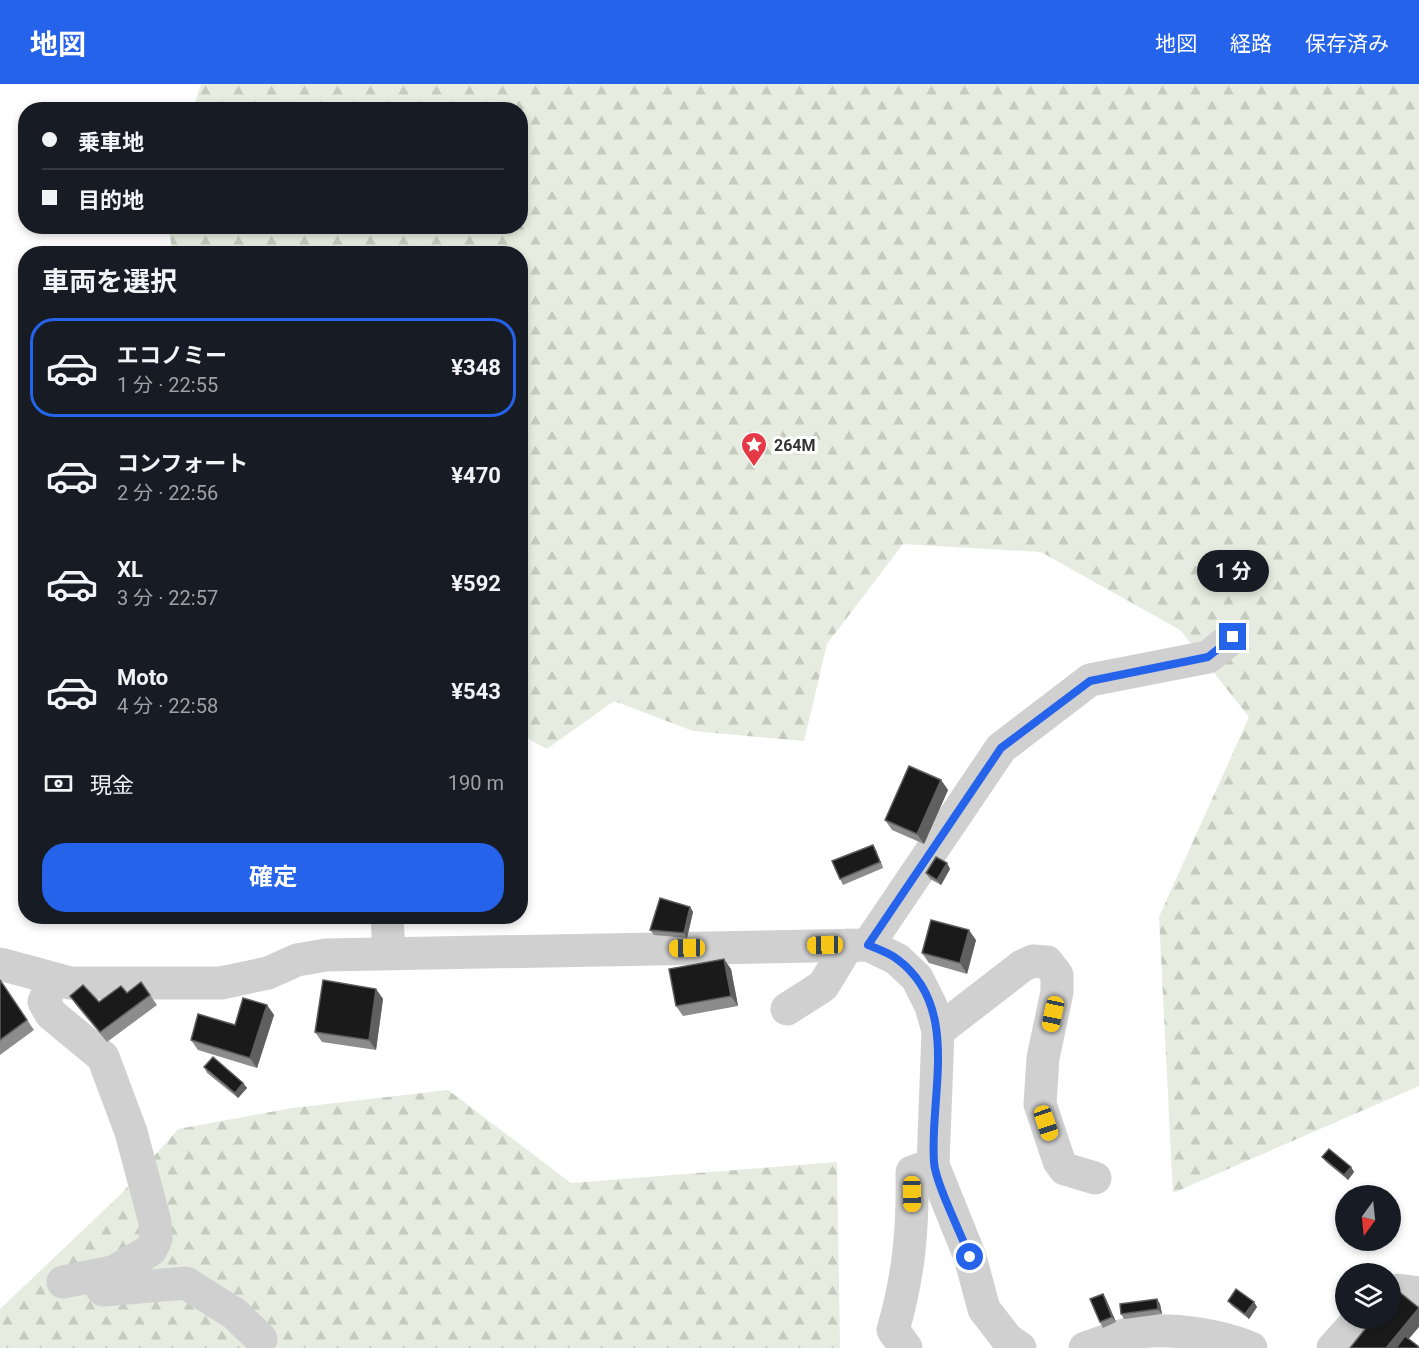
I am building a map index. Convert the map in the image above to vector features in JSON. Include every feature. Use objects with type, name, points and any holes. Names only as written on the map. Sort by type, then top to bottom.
[{"type":"street","points":[[787,1009],[823,986],[858,945],[1001,748],[1090,681],[1208,657],[1233,637]]},
{"type":"street","points":[[387,924],[389,953]]},
{"type":"street","points":[[0,964],[70,983],[220,983],[268,973],[297,960],[326,954],[858,945],[897,959],[918,978],[931,1006],[938,1031],[933,1165],[970,1257],[984,1309],[1007,1339],[1020,1348]]},
{"type":"street","points":[[938,1031],[1022,966],[1033,960],[1047,962],[1057,975],[1057,992],[1043,1058],[1040,1104],[1059,1161],[1065,1169],[1095,1178]]},
{"type":"street","points":[[53,979],[44,1002],[51,1014],[103,1057],[131,1132],[155,1222],[156,1239],[151,1250],[113,1272],[78,1279],[103,1290],[186,1283],[235,1314],[261,1339]]},
{"type":"street","points":[[906,1348],[892,1330],[906,1288],[913,1215],[912,1172],[933,1165]]},
{"type":"street","points":[[1401,1291],[1419,1293]]},
{"type":"street","points":[[1333,1348],[1350,1329]]},
{"type":"street","points":[[1085,1348],[1139,1332],[1188,1333],[1238,1342],[1251,1348]]},
{"type":"green space","points":[[201,84],[1419,84],[1419,1086],[1173,1193],[1159,917],[1249,717],[1180,630],[1041,552],[903,544],[827,644],[804,741],[693,731],[614,701],[547,749],[528,739],[528,246],[172,246],[169,234],[528,234],[528,102],[195,102]]},
{"type":"green space","points":[[448,1090],[571,1183],[837,1162],[840,1348],[0,1348],[0,1309],[120,1195],[178,1129],[292,1108]]},
{"type":"building","points":[[909,766],[941,780],[917,834],[885,820]]},
{"type":"building","points":[[873,845],[880,862],[840,879],[832,861]]},
{"type":"building","points":[[936,857],[947,863],[937,880],[926,873]]},
{"type":"building","points":[[660,898],[690,907],[684,933],[650,930]]},
{"type":"building","points":[[931,920],[969,930],[960,963],[922,953]]},
{"type":"building","points":[[724,959],[731,996],[676,1006],[669,969]]},
{"type":"building","points":[[0,980],[27,1020],[0,1040]]},
{"type":"building","points":[[323,980],[376,989],[369,1040],[315,1032]]},
{"type":"building","points":[[141,982],[150,995],[100,1032],[70,996],[83,985],[99,1002],[121,986],[127,993]]},
{"type":"building","points":[[243,998],[267,1005],[250,1058],[191,1040],[198,1014],[235,1025]]},
{"type":"building","points":[[213,1057],[243,1083],[235,1093],[204,1067]]},
{"type":"building","points":[[1329,1149],[1351,1167],[1344,1175],[1322,1157]]},
{"type":"building","points":[[1236,1289],[1254,1302],[1245,1314],[1228,1301]]},
{"type":"building","points":[[1401,1293],[1419,1308],[1386,1348],[1350,1348],[1365,1329],[1401,1329]]},
{"type":"building","points":[[1103,1294],[1112,1317],[1100,1322],[1090,1299]]},
{"type":"building","points":[[1157,1299],[1158,1309],[1121,1314],[1120,1304]]},
{"type":"building","points":[[1405,1336],[1419,1347],[1419,1348],[1396,1348]]},
{"type":"place","name":"264M","points":[[754,468]]},
{"type":"route","points":[[970,1257],[933,1165],[938,1031],[931,1006],[918,978],[897,959],[868,945],[1001,748],[1090,681],[1208,657],[1233,637]]}]
